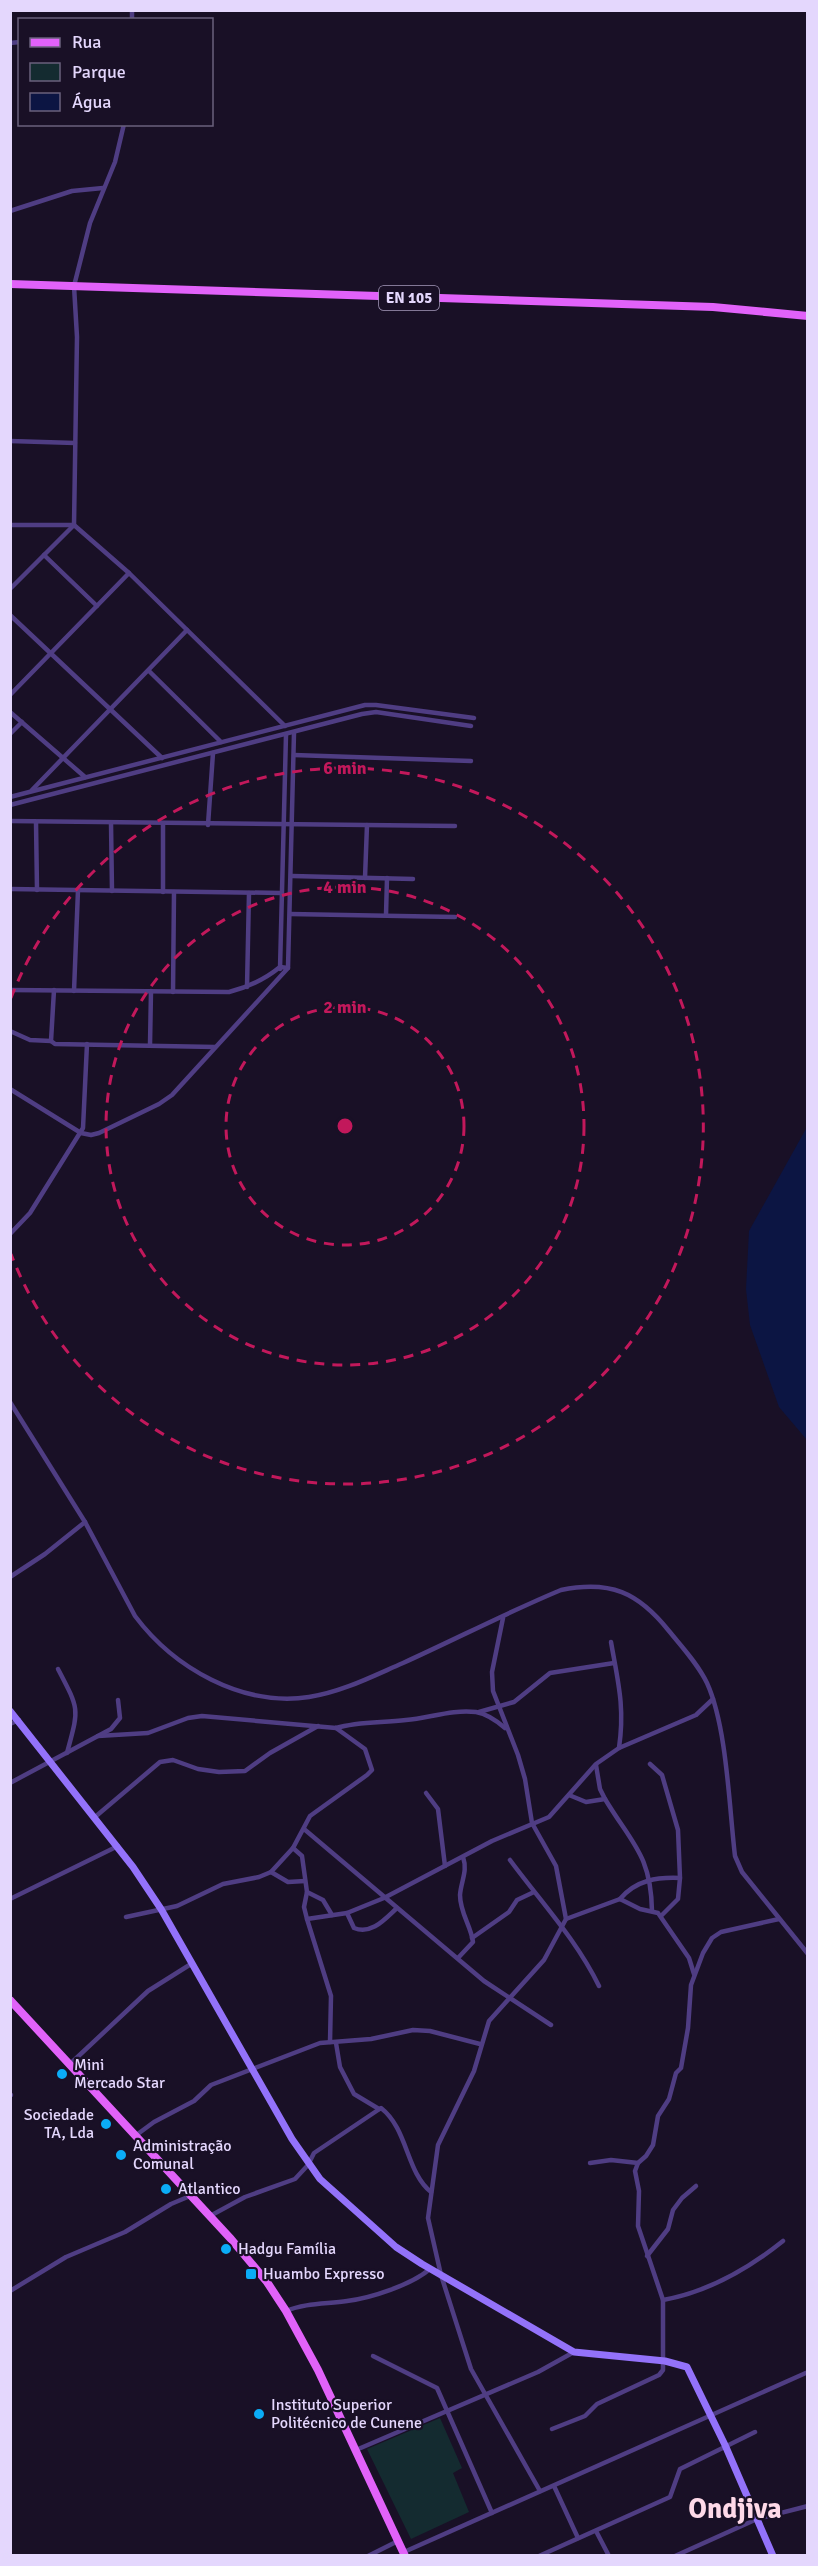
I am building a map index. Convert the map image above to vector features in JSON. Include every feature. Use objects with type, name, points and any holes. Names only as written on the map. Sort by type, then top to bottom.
[{"type":"main road","name":"EN 105","points":[[10,284],[713,307],[807,316]]},
{"type":"main road","points":[[10,2000],[261,2274],[286,2311],[405,2554]]},
{"type":"street","points":[[11,586],[74,525],[77,337],[74,286],[90,223],[115,162],[124,126]]},
{"type":"street","points":[[10,211],[72,192],[103,188]]},
{"type":"street","points":[[10,441],[75,443]]},
{"type":"street","points":[[10,525],[74,525],[129,573],[285,726]]},
{"type":"street","points":[[44,555],[98,606]]},
{"type":"street","points":[[10,695],[129,573]]},
{"type":"street","points":[[10,615],[162,758]]},
{"type":"street","points":[[30,792],[112,710],[187,630]]},
{"type":"street","points":[[149,671],[221,742]]},
{"type":"street","points":[[10,797],[365,705],[474,718]]},
{"type":"street","points":[[10,711],[85,777]]},
{"type":"street","points":[[10,805],[362,714],[376,712],[471,726]]},
{"type":"street","points":[[10,734],[22,722]]},
{"type":"street","points":[[288,968],[294,733]]},
{"type":"street","points":[[280,974],[286,735]]},
{"type":"street","points":[[208,825],[213,753]]},
{"type":"street","points":[[294,755],[471,761]]},
{"type":"street","points":[[10,822],[455,826]]},
{"type":"street","points":[[36,822],[37,890]]},
{"type":"street","points":[[111,823],[112,891]]},
{"type":"street","points":[[163,892],[164,824]]},
{"type":"street","points":[[365,878],[367,825]]},
{"type":"street","points":[[292,876],[413,879]]},
{"type":"street","points":[[386,915],[387,878]]},
{"type":"street","points":[[10,889],[281,893]]},
{"type":"street","points":[[74,990],[78,890]]},
{"type":"street","points":[[172,992],[174,892]]},
{"type":"street","points":[[247,987],[249,893]]},
{"type":"street","points":[[290,914],[455,917]]},
{"type":"street","points":[[10,990],[229,992],[266,978],[280,967],[288,968]]},
{"type":"street","points":[[10,1089],[81,1133],[91,1135],[99,1132],[165,1101],[288,968]]},
{"type":"street","points":[[51,1041],[54,990]]},
{"type":"street","points":[[150,1045],[151,991]]},
{"type":"street","points":[[10,1031],[30,1040],[51,1041],[55,1044],[216,1047]]},
{"type":"street","points":[[10,1234],[30,1213],[81,1133],[87,1044]]},
{"type":"street","points":[[10,1402],[85,1522],[127,1602],[145,1630],[195,1671],[216,1683],[240,1691],[286,1698],[325,1694],[366,1680],[561,1590],[581,1586],[614,1588],[625,1592],[651,1610],[698,1668],[713,1699],[720,1727],[735,1856],[742,1872],[807,1954]]},
{"type":"street","points":[[10,1576],[45,1554],[85,1522]]},
{"type":"street","points":[[503,1617],[492,1672],[493,1691],[525,1779],[532,1823],[556,1866],[566,1918],[544,1960],[489,2021],[471,2079],[441,2138],[428,2208],[429,2226],[441,2274],[471,2369],[540,2491]]},
{"type":"street","points":[[610,1642],[621,1690],[619,1748]]},
{"type":"street","points":[[98,1736],[148,1733],[188,1718],[202,1716],[336,1728],[350,1724],[478,1712],[513,1702],[550,1673],[614,1663]]},
{"type":"street","points":[[58,1670],[75,1701],[77,1711],[67,1753]]},
{"type":"street","points":[[307,1919],[347,1913],[384,1898],[532,1823],[549,1817],[596,1764],[619,1748],[696,1715],[713,1699]]},
{"type":"street","points":[[10,1783],[116,1725],[120,1718],[118,1700]]},
{"type":"street","points":[[10,1711],[118,1846],[161,1909],[251,2069],[308,2165],[320,2179],[396,2247],[574,2352],[665,2361],[687,2367],[725,2445],[773,2556]]},
{"type":"street","points":[[478,1712],[495,1720],[507,1730]]},
{"type":"street","points":[[10,1724],[19,1720]]},
{"type":"street","points":[[95,1817],[160,1762],[173,1760],[198,1769],[219,1772],[245,1771],[270,1753],[318,1726]]},
{"type":"street","points":[[126,1917],[182,1905],[223,1884],[259,1877],[271,1872],[293,1848],[310,1816],[372,1770],[364,1749],[336,1728]]},
{"type":"street","points":[[596,1764],[600,1789],[636,1845],[650,1879],[652,1911]]},
{"type":"street","points":[[650,1764],[662,1776],[675,1820],[680,1878],[678,1899],[661,1916]]},
{"type":"street","points":[[426,1793],[438,1809],[445,1866]]},
{"type":"street","points":[[570,1795],[586,1802],[605,1799]]},
{"type":"street","points":[[304,1829],[484,1981],[551,2025]]},
{"type":"street","points":[[10,1899],[118,1846]]},
{"type":"street","points":[[293,1848],[302,1856],[307,1892],[304,1906],[333,2003],[333,2043],[340,2067],[354,2094],[384,2110],[394,2124],[421,2181],[431,2192]]},
{"type":"street","points":[[458,1958],[473,1942],[461,1906],[462,1883],[466,1871],[463,1857]]},
{"type":"street","points":[[510,1860],[563,1926],[588,1965],[598,1986]]},
{"type":"street","points":[[271,1872],[288,1882],[305,1881]]},
{"type":"street","points":[[566,1918],[620,1899],[650,1879],[680,1878]]},
{"type":"street","points":[[307,1892],[323,1900],[332,1914]]},
{"type":"street","points":[[472,1938],[509,1912],[517,1900],[534,1892]]},
{"type":"street","points":[[620,1899],[661,1916],[689,1958],[694,1974]]},
{"type":"street","points":[[347,1913],[354,1928],[366,1930],[378,1925],[397,1908]]},
{"type":"street","points":[[552,2428],[585,2416],[597,2404],[659,2375],[663,2370],[665,2361],[663,2300],[638,2226],[639,2191],[635,2171],[638,2163],[653,2145],[658,2115],[669,2099],[676,2073],[681,2068],[688,2028],[688,2001],[694,1974],[703,1953],[712,1938],[721,1932],[779,1919]]},
{"type":"street","points":[[70,2064],[148,1991],[191,1964]]},
{"type":"street","points":[[135,2136],[154,2122],[194,2101],[211,2085],[305,2048],[413,2030],[430,2031],[480,2044]]},
{"type":"street","points":[[210,2216],[252,2194],[295,2179],[308,2165],[314,2153],[379,2109]]},
{"type":"street","points":[[590,2163],[611,2160],[638,2163]]},
{"type":"street","points":[[647,2256],[668,2229],[678,2204],[696,2186]]},
{"type":"street","points":[[10,2291],[66,2257],[125,2232],[171,2204],[190,2196]]},
{"type":"street","points":[[663,2300],[677,2298],[740,2272],[783,2241]]},
{"type":"street","points":[[286,2311],[301,2306],[357,2299],[414,2281],[430,2269]]},
{"type":"street","points":[[356,2450],[484,2393],[538,2372],[574,2352]]},
{"type":"street","points":[[374,2356],[437,2388],[492,2513]]},
{"type":"street","points":[[405,2554],[540,2491],[807,2373]]},
{"type":"street","points":[[539,2556],[670,2497],[680,2469],[755,2432]]},
{"type":"street","points":[[554,2486],[578,2538]]},
{"type":"street","points":[[675,2556],[757,2519],[807,2506]]},
{"type":"street","points":[[596,2531],[609,2556]]},
{"type":"street","points":[[368,2556],[399,2541]]},
{"type":"green space","points":[[440,2418],[462,2468],[453,2473],[469,2512],[411,2539],[367,2449]]},
{"type":"water","points":[[807,1127],[807,1440],[779,1407],[750,1325],[746,1289],[749,1231]]},
{"type":"place","name":"Mini Mercado Star","points":[[62,2074]]},
{"type":"place","name":"Sociedade TA, Lda","points":[[106,2124]]},
{"type":"place","name":"Administração Comunal","points":[[121,2155]]},
{"type":"place","name":"Atlantico","points":[[166,2189]]},
{"type":"place","name":"Hadgu Família","points":[[226,2249]]},
{"type":"place","name":"Huambo Expresso","points":[[251,2274]]},
{"type":"place","name":"Instituto Superior Politécnico de Cunene","points":[[259,2414]]},
{"type":"district","name":"Ondjiva","points":[[735,2509]]}]
